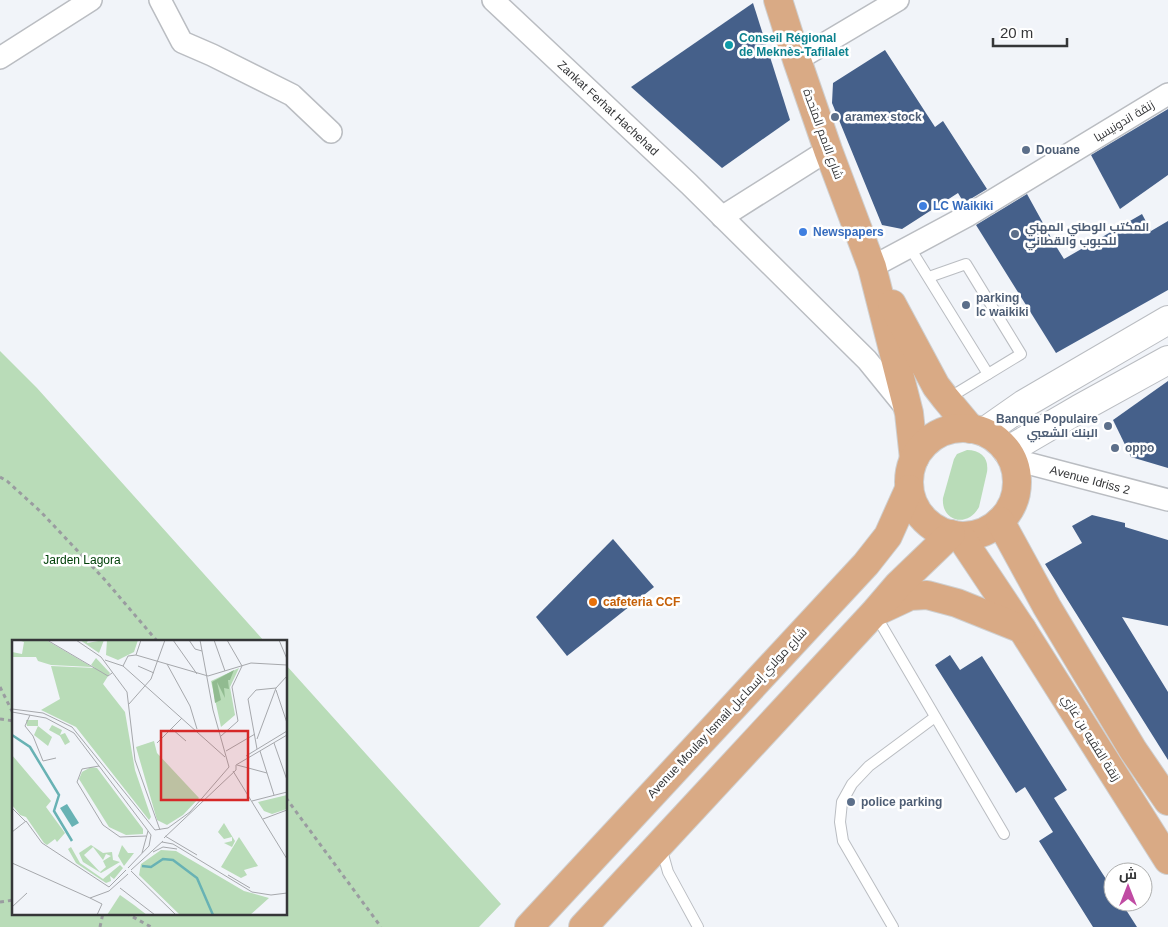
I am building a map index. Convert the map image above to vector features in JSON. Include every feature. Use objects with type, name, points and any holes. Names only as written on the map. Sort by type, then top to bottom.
[{"type":"main road","name":"شارع الامم المتحدة","points":[[778,0],[828,150],[872,267]]},
{"type":"main road","points":[[872,267],[936,386],[946,399],[978,430],[996,440],[1009,455],[1016,472],[1017,485],[1014,498],[1009,510],[1000,521],[988,530],[974,534],[955,535],[935,528],[923,518],[914,504],[909,488],[910,474],[914,459],[923,446],[935,436],[950,430],[960,428],[978,430],[1168,320]]},
{"type":"main road","points":[[872,267],[909,413],[914,459]]},
{"type":"main road","points":[[1009,455],[1080,409],[1168,360]]},
{"type":"main road","name":"Avenue Moulay Ismail شارع مولاي إسماعيل","points":[[529,927],[866,564],[888,536],[909,488]]},
{"type":"main road","points":[[1000,521],[1052,616],[1133,750],[1168,801]]},
{"type":"main road","points":[[583,927],[898,585],[955,535]]},
{"type":"main road","name":"زنقة الفقيه بن غازي","points":[[955,535],[1017,623],[1168,860]]},
{"type":"main road","points":[[874,613],[910,596],[927,595],[1017,623]]},
{"type":"street","points":[[0,58],[90,0]]},
{"type":"street","points":[[160,0],[182,42],[212,55],[292,96],[331,132]]},
{"type":"street","name":"Zankat Ferhat Hachehad","points":[[493,0],[722,217],[867,360],[909,413]]},
{"type":"street","points":[[797,60],[898,0]]},
{"type":"street","name":"زنقة اندونيسيا","points":[[872,267],[966,216],[1168,94]]},
{"type":"street","points":[[722,217],[828,150]]},
{"type":"street","name":"Avenue Idriss 2","points":[[1009,455],[1168,500]]},
{"type":"lane","points":[[910,248],[988,374]]},
{"type":"lane","points":[[929,277],[966,264],[1021,354],[946,399]]},
{"type":"lane","points":[[874,613],[1004,834]]},
{"type":"lane","points":[[893,927],[843,841],[840,822],[842,802],[852,784],[869,766],[935,718]]},
{"type":"lane","points":[[661,844],[668,872],[698,927]]},
{"type":"path","points":[[0,477],[7,481],[41,512],[105,580],[156,640]]},
{"type":"path","points":[[0,687],[12,711]]},
{"type":"path","points":[[288,801],[381,927]]},
{"type":"path","points":[[100,927],[103,914]]},
{"type":"path","points":[[128,914],[152,927]]},
{"type":"green space","name":"Jarden Lagora","points":[[0,351],[37,388],[263,640],[12,640],[12,914],[288,914],[288,667],[501,904],[479,927],[0,927]]},
{"type":"green space","points":[[967,450],[976,451],[983,456],[987,463],[987,472],[979,507],[974,514],[962,520],[951,517],[946,512],[943,498],[954,459],[957,454]]},
{"type":"building","name":"Conseil Régional de Meknès-Tafilalet","points":[[753,3],[790,120],[722,168],[631,87]]},
{"type":"building","points":[[885,50],[935,127],[943,121],[987,189],[964,203],[958,193],[902,229],[882,225],[832,103],[833,83]]},
{"type":"building","points":[[1168,109],[1168,175],[1120,209],[1091,155]]},
{"type":"building","points":[[1027,194],[1064,259],[1142,214],[1151,231],[1168,221],[1168,290],[1056,353],[976,225]]},
{"type":"building","points":[[1168,381],[1168,468],[1131,457],[1113,420]]},
{"type":"building","points":[[1092,515],[1125,523],[1125,527],[1168,540],[1168,626],[1122,617],[1168,692],[1168,760],[1045,564],[1082,543],[1072,526]]},
{"type":"building","name":"cafeteria CCF","points":[[613,539],[654,587],[567,656],[536,617]]},
{"type":"building","points":[[950,655],[960,670],[982,656],[1067,790],[1054,798],[1103,874],[1103,912],[1127,912],[1137,927],[1093,927],[1039,841],[1053,832],[1025,787],[1016,793],[935,665]]},
{"type":"place","name":"Conseil Régional de Meknès-Tafilalet","points":[[729,45]]},
{"type":"place","name":"aramex stock","points":[[835,117]]},
{"type":"place","name":"Douane","points":[[1026,150]]},
{"type":"place","name":"LC Waikiki","points":[[923,206]]},
{"type":"place","name":"Newspapers","points":[[803,232]]},
{"type":"place","name":"المكتب الوطني المهني للحبوب والقطاني","points":[[1015,234]]},
{"type":"place","name":"parking lc waikiki","points":[[966,305]]},
{"type":"place","name":"Banque Populaire البنك الشعبي","points":[[1108,426]]},
{"type":"place","name":"oppo","points":[[1115,448]]},
{"type":"place","name":"cafeteria CCF","points":[[593,602]]},
{"type":"place","name":"police parking","points":[[851,802]]}]
